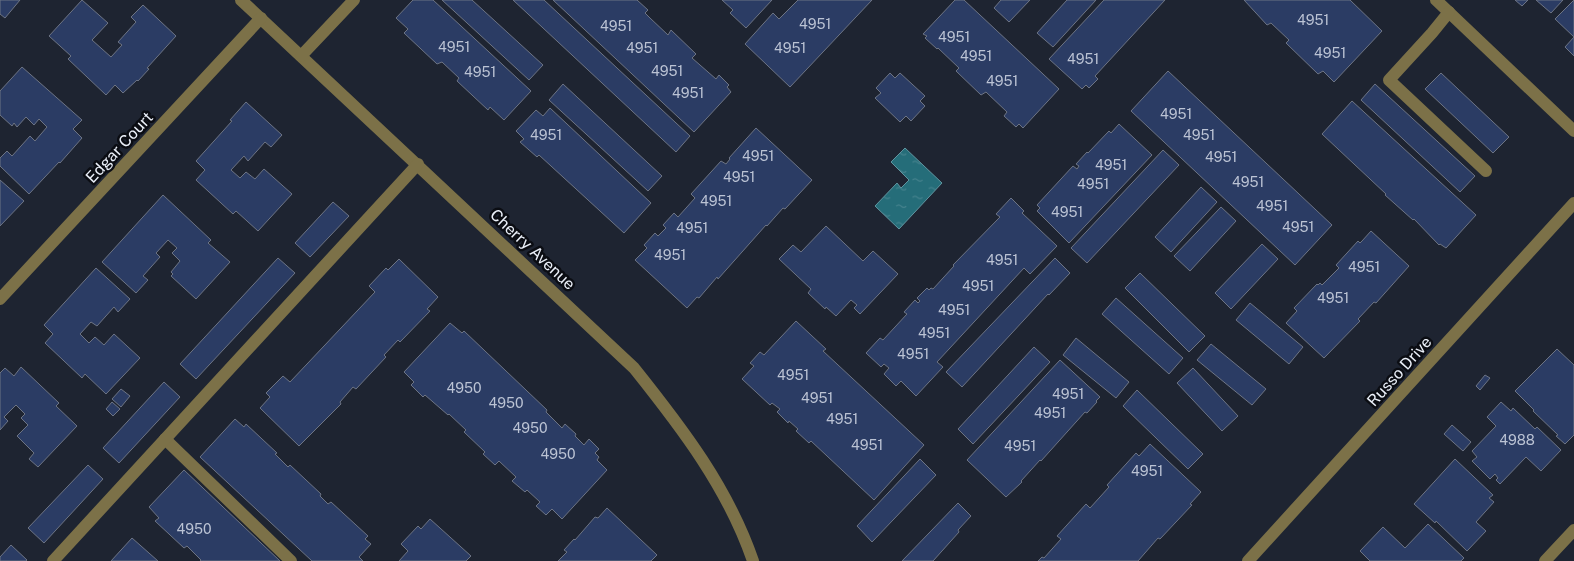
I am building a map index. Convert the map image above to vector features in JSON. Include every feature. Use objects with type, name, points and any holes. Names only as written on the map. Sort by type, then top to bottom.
[{"type":"street","name":"Cherry Avenue","points":[[241,0],[634,368],[679,424],[714,477],[744,537],[753,561]]},
{"type":"street","points":[[300,56],[354,0]]},
{"type":"street","points":[[1436,0],[1574,130]]},
{"type":"street","points":[[1449,12],[1389,80],[1486,171]]},
{"type":"street","name":"Edgar Court","points":[[0,298],[261,18]]},
{"type":"street","points":[[53,561],[418,164]]},
{"type":"street","name":"Russo Drive","points":[[1248,561],[1574,202]]},
{"type":"street","points":[[165,440],[291,561]]},
{"type":"street","points":[[1545,561],[1574,530]]},
{"type":"water","points":[[905,148],[942,183],[899,229],[875,206],[897,183],[901,188],[909,180],[891,162]]},
{"type":"building","points":[[0,0],[20,0],[5,18],[0,14]]},
{"type":"building","points":[[82,0],[108,23],[92,40],[111,57],[122,45],[118,42],[136,22],[131,17],[143,5],[176,36],[147,68],[149,69],[138,81],[123,93],[115,85],[106,95],[68,59],[71,56],[49,36]]},
{"type":"building","points":[[413,0],[433,0],[531,91],[504,120],[490,107],[488,110],[457,81],[459,78],[442,62],[437,64],[404,33],[408,29],[396,18]]},
{"type":"building","points":[[442,0],[472,0],[543,65],[529,80]]},
{"type":"building","points":[[513,0],[544,0],[690,136],[676,152]]},
{"type":"building","points":[[553,0],[637,0],[648,10],[645,13],[650,18],[668,35],[671,30],[696,54],[692,58],[716,79],[719,75],[729,85],[727,87],[731,92],[694,132]]},
{"type":"building","points":[[722,0],[772,0],[746,28],[730,13],[733,10]]},
{"type":"building","points":[[798,0],[872,0],[790,87],[745,44],[773,13],[779,19]]},
{"type":"building","points":[[955,0],[964,0],[1059,89],[1023,128],[1019,124],[1016,127],[1004,116],[1007,112],[986,92],[981,95],[956,71],[959,68],[925,38],[927,36],[923,34]]},
{"type":"building","points":[[1001,0],[1030,0],[1009,22],[994,8]]},
{"type":"building","points":[[1067,0],[1096,0],[1053,47],[1037,33]]},
{"type":"building","points":[[1104,0],[1165,0],[1095,76],[1098,79],[1089,88],[1086,85],[1082,89],[1049,59]]},
{"type":"building","points":[[1244,0],[1350,0],[1382,31],[1334,82],[1323,71],[1318,74],[1286,43],[1289,40],[1271,23],[1267,25]]},
{"type":"building","points":[[1515,0],[1528,0],[1522,6]]},
{"type":"building","points":[[1536,0],[1563,0],[1551,13]]},
{"type":"building","points":[[1574,0],[1574,37],[1555,19]]},
{"type":"building","points":[[1574,37],[1574,56],[1565,47]]},
{"type":"building","points":[[22,67],[82,120],[73,129],[82,138],[29,194],[0,166],[0,158],[7,151],[12,156],[30,136],[35,141],[47,127],[39,119],[34,125],[26,117],[17,127],[14,123],[12,126],[0,115],[0,91]]},
{"type":"building","points":[[1168,71],[1332,225],[1295,265],[1131,111]]},
{"type":"building","points":[[890,73],[895,78],[900,73],[925,96],[920,101],[925,106],[911,121],[906,116],[900,122],[875,98],[881,93],[876,88]]},
{"type":"building","points":[[1441,73],[1509,137],[1493,153],[1425,89]]},
{"type":"building","points":[[563,84],[662,176],[648,191],[549,100]]},
{"type":"building","points":[[1375,84],[1475,176],[1460,192],[1361,100]]},
{"type":"building","points":[[1352,101],[1476,215],[1446,248],[1439,245],[1414,219],[1385,195],[1322,134]]},
{"type":"building","points":[[246,102],[282,135],[271,147],[265,142],[248,161],[244,156],[231,170],[240,178],[246,172],[255,179],[264,169],[292,194],[258,231],[236,211],[233,214],[196,180],[205,170],[196,161],[232,121],[230,120]]},
{"type":"building","points":[[550,108],[651,203],[624,233],[539,155],[537,157],[520,142],[524,139],[516,131],[536,110],[543,116]]},
{"type":"building","points":[[1119,124],[1152,155],[1069,243],[1037,211],[1040,208],[1037,205],[1073,166],[1077,169],[1079,166],[1076,164],[1087,152],[1109,131],[1111,133]]},
{"type":"building","points":[[756,128],[812,180],[785,209],[783,208],[766,225],[718,279],[717,277],[699,298],[697,297],[687,308],[635,260],[647,248],[644,245],[655,233],[658,236],[666,228],[663,225],[674,213],[678,217],[695,198],[691,194],[721,161],[726,164],[729,158]]},
{"type":"building","points":[[1163,150],[1179,165],[1087,263],[1071,248]]},
{"type":"building","points":[[0,180],[24,201],[0,226]]},
{"type":"building","points":[[1201,187],[1217,202],[1171,252],[1155,237]]},
{"type":"building","points":[[163,195],[211,240],[208,243],[230,262],[196,299],[171,276],[173,274],[171,272],[180,261],[172,253],[177,248],[168,240],[156,253],[160,257],[143,276],[148,280],[136,293],[102,262]]},
{"type":"building","points":[[1011,198],[1024,211],[1022,213],[1057,246],[1030,274],[1024,268],[937,362],[943,367],[916,396],[901,381],[896,386],[884,374],[889,368],[884,364],[881,367],[866,353],[880,338],[883,340],[907,314],[904,312],[915,300],[918,303],[920,301],[917,298],[927,288],[929,290],[933,289],[953,265],[1000,217],[996,214]]},
{"type":"building","points":[[333,202],[349,216],[310,257],[295,243]]},
{"type":"building","points":[[1221,207],[1236,221],[1190,271],[1174,256]]},
{"type":"building","points":[[826,226],[863,261],[873,251],[898,274],[860,314],[854,308],[857,305],[851,300],[836,316],[826,307],[825,309],[808,293],[811,289],[779,259],[793,245],[801,252]]},
{"type":"building","points":[[1371,231],[1409,266],[1324,358],[1286,323],[1297,311],[1294,308],[1317,284],[1320,283],[1322,285],[1339,268],[1336,265],[1358,241],[1360,243]]},
{"type":"building","points":[[1262,244],[1278,259],[1231,309],[1215,293]]},
{"type":"building","points":[[278,258],[295,273],[196,379],[180,364]]},
{"type":"building","points":[[1055,258],[1070,273],[1048,294],[962,387],[946,372]]},
{"type":"building","points":[[399,259],[438,297],[427,309],[430,311],[400,342],[398,340],[384,355],[386,357],[356,389],[353,387],[340,402],[341,404],[299,446],[260,408],[270,397],[266,393],[283,376],[290,382],[375,292],[369,286],[386,268],[388,270]]},
{"type":"building","points":[[96,268],[130,299],[118,312],[114,307],[97,326],[91,322],[80,334],[89,343],[95,337],[104,345],[114,334],[140,358],[106,394],[85,374],[82,378],[45,343],[53,334],[44,325]]},
{"type":"building","points":[[1140,273],[1205,336],[1189,352],[1125,288]]},
{"type":"building","points":[[1116,298],[1183,358],[1169,374],[1102,314]]},
{"type":"building","points":[[1250,303],[1303,347],[1289,364],[1236,320]]},
{"type":"building","points":[[796,321],[826,349],[823,351],[924,445],[874,500],[811,441],[809,443],[796,431],[798,429],[789,421],[788,423],[777,412],[780,409],[772,403],[770,405],[742,379],[754,366],[750,363],[760,352],[764,355]]},
{"type":"building","points":[[450,323],[462,333],[464,331],[547,410],[546,412],[562,428],[565,424],[584,445],[589,439],[599,449],[595,453],[599,457],[597,460],[607,470],[562,519],[552,509],[546,515],[536,506],[540,502],[527,490],[525,492],[512,481],[516,477],[499,461],[495,465],[483,454],[485,452],[464,432],[466,430],[425,395],[423,397],[411,385],[414,382],[404,372]]},
{"type":"building","points":[[1076,338],[1129,382],[1116,398],[1063,355]]},
{"type":"building","points":[[1211,344],[1266,389],[1252,405],[1197,360]]},
{"type":"building","points":[[1034,347],[1050,362],[973,444],[958,429]]},
{"type":"building","points":[[1557,349],[1574,365],[1574,435],[1565,444],[1515,391]]},
{"type":"building","points":[[1060,360],[1100,397],[1006,497],[967,460]]},
{"type":"building","points":[[21,367],[59,403],[56,406],[77,426],[38,467],[29,459],[34,453],[17,436],[28,425],[21,418],[25,414],[16,405],[4,417],[8,421],[0,430],[0,373],[5,368],[14,376]]},
{"type":"building","points":[[1193,368],[1238,416],[1222,431],[1177,383]]},
{"type":"building","points":[[1485,375],[1490,378],[1480,390],[1476,386]]},
{"type":"building","points":[[164,382],[180,397],[119,463],[103,448]]},
{"type":"building","points":[[121,389],[130,396],[121,407],[112,399]]},
{"type":"building","points":[[1137,390],[1203,454],[1188,469],[1123,406]]},
{"type":"building","points":[[112,402],[120,409],[113,416],[106,409]]},
{"type":"building","points":[[1501,402],[1511,411],[1513,408],[1535,429],[1537,427],[1561,450],[1541,471],[1526,457],[1500,484],[1496,480],[1498,478],[1495,474],[1490,479],[1472,461],[1477,457],[1472,451],[1496,426],[1487,417]]},
{"type":"building","points":[[235,419],[244,427],[246,424],[277,453],[275,454],[288,467],[290,465],[321,494],[320,496],[328,504],[331,502],[368,536],[365,539],[371,544],[359,557],[363,561],[312,561],[200,457]]},
{"type":"building","points":[[1452,425],[1471,442],[1463,451],[1444,434]]},
{"type":"building","points":[[1150,444],[1201,492],[1190,504],[1192,505],[1160,539],[1158,538],[1138,561],[1038,561],[1042,557],[1044,558],[1061,539],[1057,536],[1086,504],[1090,508],[1109,487],[1107,485],[1136,453],[1139,456]]},
{"type":"building","points":[[920,459],[936,475],[872,542],[857,526]]},
{"type":"building","points":[[1455,459],[1493,495],[1489,498],[1494,502],[1476,522],[1486,531],[1467,551],[1436,521],[1435,523],[1414,504]]},
{"type":"building","points":[[88,465],[103,479],[44,543],[28,528]]},
{"type":"building","points":[[184,470],[280,561],[200,561],[187,546],[184,548],[155,521],[159,518],[149,507]]},
{"type":"building","points":[[958,503],[971,516],[933,561],[902,561]]},
{"type":"building","points":[[607,508],[657,555],[651,561],[558,561],[567,552],[564,550],[574,539],[595,517],[598,518]]},
{"type":"building","points":[[430,519],[471,556],[466,561],[399,561],[408,551],[401,544],[418,526],[421,529]]},
{"type":"building","points":[[1428,524],[1464,558],[1461,561],[1370,561],[1360,551],[1383,527],[1405,548]]},
{"type":"building","points":[[132,538],[158,561],[111,561]]},
{"type":"building","points":[[11,545],[26,561],[0,561],[0,557]]}]
